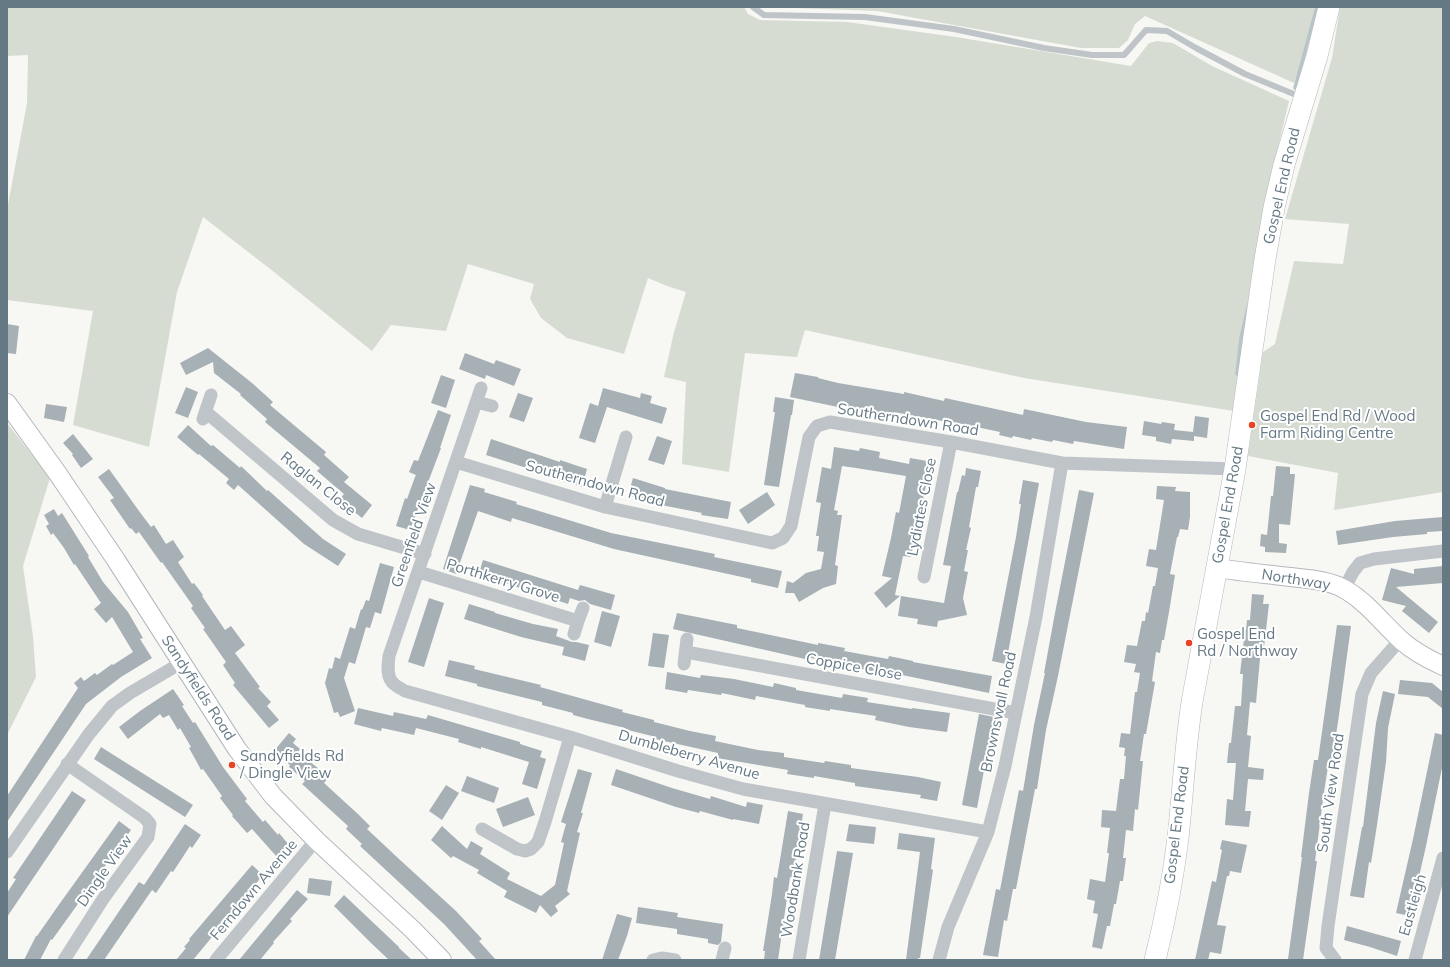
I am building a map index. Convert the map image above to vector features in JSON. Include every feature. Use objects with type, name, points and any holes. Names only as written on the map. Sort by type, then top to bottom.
[{"type":"main road","name":"Gospel End Road","points":[[1155,960],[1163,928],[1178,838],[1187,734],[1192,702],[1218,568],[1235,469],[1274,208],[1284,165],[1305,99],[1328,17],[1329,7]]},
{"type":"street","name":"Greenfield View","points":[[390,679],[388,669],[389,656],[481,388]]},
{"type":"street","name":"Raglan Close","points":[[211,394],[205,415],[333,520],[358,534],[424,554]]},
{"type":"street","points":[[476,402],[492,406]]},
{"type":"street","name":"Sandyfields Road","points":[[7,404],[99,534],[237,749],[272,796],[316,840],[413,930],[442,960]]},
{"type":"street","name":"Southerndown Road","points":[[456,462],[605,507],[772,543],[783,538],[791,526],[810,437],[817,426],[830,422],[951,442],[1062,463],[1235,469]]},
{"type":"street","points":[[605,507],[626,437]]},
{"type":"street","name":"Lydiates Close","points":[[924,577],[951,442]]},
{"type":"street","name":"Brownswall Road","points":[[939,960],[948,927],[988,832],[1005,766],[1036,617],[1062,463]]},
{"type":"street","points":[[1344,589],[1353,572],[1360,563],[1374,559],[1443,551]]},
{"type":"street","name":"Northway","points":[[1218,568],[1321,581],[1344,589],[1360,599],[1400,640],[1425,658],[1443,666]]},
{"type":"street","name":"Porthkerry Grove","points":[[418,572],[578,621]]},
{"type":"street","points":[[574,634],[584,608]]},
{"type":"street","name":"Coppice Close","points":[[687,639],[685,658],[1016,713]]},
{"type":"street","name":"South View Road","points":[[1335,960],[1326,948],[1328,926],[1362,694],[1371,673],[1400,640]]},
{"type":"street","points":[[7,852],[67,764],[112,706],[130,693],[181,663]]},
{"type":"street","name":"Dumbleberry Avenue","points":[[390,679],[393,684],[405,691],[570,737],[678,771],[743,789],[988,832]]},
{"type":"street","points":[[482,829],[517,849],[524,851],[531,849],[538,842],[570,737]]},
{"type":"street","name":"Dingle View","points":[[64,960],[104,899],[148,837],[150,824],[145,818],[67,764]]},
{"type":"street","name":"Woodbank Road","points":[[800,960],[825,804]]},
{"type":"street","name":"Ferndown Avenue","points":[[216,960],[316,840]]},
{"type":"street","name":"Eastleigh","points":[[1415,960],[1443,858]]},
{"type":"street","points":[[653,960],[662,958],[675,960]]},
{"type":"lane","points":[[753,7],[764,15],[865,17],[954,29],[1044,48],[1092,55],[1124,55],[1146,30],[1167,31],[1245,74],[1305,99]]},
{"type":"shaded area","points":[[7,7],[744,7],[748,14],[760,20],[847,22],[956,37],[1131,66],[1149,43],[1157,41],[1173,43],[1212,66],[1289,101],[1271,177],[1234,411],[1024,378],[805,330],[797,357],[745,353],[729,472],[682,464],[686,382],[664,377],[674,332],[686,292],[648,278],[624,354],[567,338],[541,318],[530,299],[534,284],[468,264],[446,331],[391,325],[372,351],[203,217],[177,292],[149,447],[73,425],[93,311],[7,300],[7,210],[27,103],[28,55],[7,56]]},
{"type":"shaded area","points":[[768,7],[1315,7],[1306,55],[1294,83],[1145,16],[1135,24],[1128,40],[1119,48],[1081,48],[877,11]]},
{"type":"shaded area","points":[[1340,7],[1443,7],[1443,492],[1334,510],[1338,473],[1248,456],[1263,352],[1275,344],[1294,261],[1343,264],[1349,224],[1285,219],[1332,58]]},
{"type":"shaded area","points":[[7,423],[50,478],[23,566],[33,636],[36,677],[7,735]]},
{"type":"building","points":[[7,324],[19,326],[16,354],[7,353]]},
{"type":"building","points":[[208,348],[273,402],[270,405],[326,452],[324,455],[349,477],[344,482],[372,505],[362,518],[339,500],[344,494],[317,471],[320,468],[265,422],[267,419],[240,395],[241,394],[214,373],[213,362],[186,375],[180,363]]},
{"type":"building","points":[[465,353],[494,364],[496,360],[521,369],[514,386],[486,375],[485,379],[459,369]]},
{"type":"building","points":[[795,373],[818,377],[838,383],[904,394],[904,392],[944,401],[945,398],[1023,415],[1024,409],[1086,422],[1127,427],[1124,449],[1074,441],[1073,444],[1032,438],[1031,440],[1013,436],[1012,438],[999,435],[1000,432],[953,422],[894,412],[893,416],[790,397]]},
{"type":"building","points":[[441,375],[455,380],[446,408],[431,403]]},
{"type":"building","points":[[186,387],[198,392],[188,418],[175,413]]},
{"type":"building","points":[[603,388],[640,398],[641,393],[652,396],[650,403],[667,408],[662,424],[607,407],[595,443],[579,438],[590,403],[598,406]]},
{"type":"building","points":[[518,393],[533,398],[524,422],[509,417]]},
{"type":"building","points":[[775,397],[794,400],[779,487],[764,485],[775,412],[773,412]]},
{"type":"building","points":[[46,404],[67,407],[64,422],[44,418]]},
{"type":"building","points":[[438,410],[451,415],[441,448],[410,530],[396,526],[405,498],[407,499],[416,475],[409,472],[414,460],[418,461]]},
{"type":"building","points":[[1195,416],[1209,418],[1207,438],[1194,436],[1194,441],[1172,439],[1171,444],[1156,441],[1156,437],[1142,435],[1144,421],[1161,424],[1162,422],[1175,424],[1174,430],[1193,432]]},
{"type":"building","points":[[188,425],[211,446],[213,445],[240,468],[241,466],[267,491],[268,490],[323,539],[346,554],[338,566],[304,544],[238,485],[234,490],[226,483],[229,479],[177,437]]},
{"type":"building","points":[[73,434],[93,459],[81,468],[72,455],[73,454],[63,443]]},
{"type":"building","points":[[657,436],[672,441],[664,465],[648,460]]},
{"type":"building","points":[[491,439],[560,462],[560,460],[587,469],[582,487],[486,455]]},
{"type":"building","points":[[834,447],[859,451],[860,448],[880,452],[879,458],[909,464],[910,458],[927,461],[926,467],[930,468],[919,512],[911,557],[903,556],[895,595],[900,596],[886,608],[874,593],[892,578],[882,576],[896,512],[899,513],[906,476],[856,468],[842,466],[834,510],[838,511],[837,515],[842,515],[835,565],[838,566],[836,584],[823,588],[799,602],[794,593],[785,593],[787,581],[793,583],[806,573],[821,569],[824,552],[817,551],[819,536],[816,536],[821,503],[816,502],[822,467],[831,469]]},
{"type":"building","points":[[1276,466],[1290,467],[1290,474],[1295,474],[1290,525],[1279,524],[1279,543],[1287,544],[1286,553],[1265,552],[1265,547],[1260,546],[1261,534],[1267,535]]},
{"type":"building","points":[[966,468],[981,471],[978,487],[976,487],[969,527],[971,528],[966,550],[968,550],[964,571],[968,572],[963,598],[967,615],[938,621],[937,627],[917,624],[918,619],[898,616],[901,596],[944,603],[951,566],[943,565],[957,492],[962,475],[965,476]]},
{"type":"building","points":[[109,469],[151,527],[154,525],[166,544],[173,540],[184,557],[178,562],[192,584],[194,583],[203,595],[202,596],[225,630],[231,626],[245,645],[235,653],[260,687],[258,688],[271,702],[267,706],[279,720],[269,728],[233,685],[235,683],[223,665],[226,662],[203,629],[205,628],[191,608],[193,606],[139,532],[136,534],[131,528],[130,529],[110,500],[114,498],[98,477]]},
{"type":"building","points":[[633,478],[665,489],[731,502],[728,519],[701,515],[702,513],[656,504],[628,495]]},
{"type":"building","points":[[1023,480],[1039,483],[1006,664],[992,661],[1016,537]]},
{"type":"building","points":[[470,485],[485,489],[484,492],[517,502],[516,504],[611,533],[715,554],[714,557],[782,571],[778,588],[751,582],[751,579],[614,549],[512,518],[511,522],[478,511],[456,574],[443,569]]},
{"type":"building","points":[[1157,486],[1176,487],[1175,491],[1190,492],[1190,517],[1188,530],[1180,529],[1177,537],[1170,574],[1175,575],[1169,612],[1160,653],[1156,652],[1152,681],[1155,682],[1140,761],[1143,761],[1138,810],[1135,809],[1133,831],[1126,830],[1123,858],[1126,858],[1123,881],[1120,881],[1116,904],[1114,904],[1110,926],[1107,926],[1102,949],[1092,947],[1098,914],[1093,913],[1095,901],[1087,899],[1090,879],[1105,882],[1109,853],[1107,853],[1110,828],[1101,827],[1102,810],[1116,811],[1120,779],[1124,779],[1126,756],[1124,756],[1125,748],[1119,747],[1121,733],[1130,734],[1135,692],[1137,692],[1140,673],[1134,672],[1136,664],[1124,662],[1127,645],[1137,646],[1142,621],[1145,621],[1146,612],[1148,613],[1153,586],[1155,586],[1158,568],[1146,566],[1149,549],[1156,550],[1164,500],[1156,499]]},
{"type":"building","points":[[1079,490],[1094,493],[1046,730],[1037,789],[1035,789],[1016,889],[1013,889],[1007,921],[1004,920],[998,957],[983,955],[996,889],[1000,890],[1019,790],[1023,791],[1034,725]]},
{"type":"building","points":[[767,492],[775,505],[748,524],[739,510]]},
{"type":"building","points":[[54,509],[58,516],[62,513],[89,556],[88,557],[103,582],[128,612],[143,638],[140,639],[152,658],[121,677],[86,704],[7,822],[7,796],[78,688],[74,683],[81,677],[84,681],[95,673],[97,675],[133,652],[112,617],[106,623],[94,609],[101,603],[64,548],[53,533],[51,535],[46,526],[49,524],[44,515]]},
{"type":"building","points":[[1443,517],[1443,531],[1338,545],[1336,531],[1395,521]]},
{"type":"building","points":[[483,560],[578,590],[580,585],[615,595],[611,610],[590,604],[585,600],[579,601],[570,598],[568,604],[505,583],[504,585],[478,576]]},
{"type":"building","points":[[380,563],[394,567],[381,614],[375,612],[370,628],[366,627],[355,664],[349,662],[344,678],[355,711],[340,717],[338,712],[334,713],[325,683],[329,668],[332,669],[335,657],[340,659],[350,627],[355,629],[361,609],[362,610],[366,600],[369,601]]},
{"type":"building","points":[[1443,566],[1443,583],[1396,587],[1438,622],[1429,633],[1402,611],[1406,606],[1382,600],[1391,568],[1414,574],[1414,569]]},
{"type":"building","points":[[1252,594],[1264,595],[1263,604],[1269,604],[1264,647],[1261,647],[1256,703],[1250,702],[1247,735],[1251,736],[1248,767],[1264,769],[1263,780],[1248,779],[1245,811],[1251,811],[1249,827],[1225,825],[1227,799],[1233,800],[1236,763],[1227,763],[1229,743],[1231,743],[1235,706],[1241,706],[1243,674],[1240,674],[1244,639],[1242,639],[1243,629],[1246,630],[1247,620],[1250,620]]},
{"type":"building","points":[[429,598],[444,603],[424,667],[408,662]]},
{"type":"building","points":[[469,604],[533,624],[558,629],[556,636],[572,642],[589,645],[585,661],[562,655],[564,647],[521,637],[464,619]]},
{"type":"building","points":[[602,611],[620,616],[611,647],[594,642]]},
{"type":"building","points":[[677,613],[737,625],[737,628],[818,645],[818,643],[845,648],[844,651],[888,659],[889,656],[913,662],[992,676],[989,693],[878,670],[878,672],[850,667],[851,666],[806,657],[805,659],[673,629]]},
{"type":"building","points":[[1337,625],[1351,626],[1338,722],[1332,760],[1329,760],[1324,792],[1315,861],[1317,861],[1303,960],[1288,959],[1309,793],[1314,760],[1318,760]]},
{"type":"building","points":[[653,633],[669,635],[664,668],[648,666]]},
{"type":"building","points":[[449,660],[475,666],[474,669],[541,685],[540,687],[623,710],[622,712],[654,720],[654,722],[716,736],[715,741],[758,750],[784,753],[784,757],[824,763],[825,761],[851,765],[851,768],[918,777],[941,782],[937,801],[920,798],[921,795],[855,786],[855,783],[814,776],[814,778],[787,774],[788,770],[717,758],[718,753],[655,739],[656,737],[573,715],[573,713],[542,705],[542,702],[477,686],[477,684],[445,676]]},
{"type":"building","points":[[667,672],[700,678],[701,675],[734,679],[773,687],[774,683],[796,688],[796,690],[842,698],[843,694],[868,698],[867,702],[950,713],[947,732],[909,727],[875,720],[876,716],[805,707],[805,705],[756,696],[755,700],[722,693],[721,695],[688,690],[687,693],[665,689]]},
{"type":"building","points":[[1400,680],[1432,683],[1443,692],[1443,709],[1428,697],[1398,694]]},
{"type":"building","points":[[173,689],[184,705],[182,706],[193,723],[195,722],[223,767],[247,799],[245,801],[263,822],[265,820],[289,845],[277,857],[252,829],[247,833],[232,816],[233,815],[220,798],[222,796],[203,769],[201,770],[189,748],[191,747],[180,728],[178,730],[169,715],[163,718],[160,714],[128,739],[119,727]]},
{"type":"building","points":[[1383,691],[1395,694],[1388,728],[1386,762],[1377,825],[1371,863],[1369,862],[1364,898],[1350,896],[1363,827],[1376,723]]},
{"type":"building","points":[[358,708],[393,716],[394,712],[426,719],[428,715],[520,742],[520,744],[542,751],[540,757],[546,759],[537,789],[522,784],[529,762],[481,747],[481,749],[458,742],[459,739],[416,728],[414,735],[382,728],[381,731],[354,724]]},
{"type":"building","points":[[979,714],[994,717],[977,808],[962,805]]},
{"type":"building","points":[[289,733],[296,739],[293,743],[300,749],[298,752],[329,777],[324,783],[370,826],[367,829],[456,911],[482,939],[479,941],[496,960],[477,960],[444,924],[360,846],[362,844],[346,829],[348,826],[302,784],[305,781],[274,751]]},
{"type":"building","points":[[1435,733],[1443,735],[1443,763],[1410,916],[1396,913]]},
{"type":"building","points":[[101,747],[193,805],[185,817],[94,759]]},
{"type":"building","points":[[578,769],[592,773],[577,832],[580,833],[567,891],[570,894],[555,906],[558,911],[551,917],[540,905],[536,913],[504,897],[507,891],[477,873],[479,870],[453,856],[451,858],[431,840],[442,826],[467,849],[471,841],[483,848],[480,854],[510,873],[507,879],[541,896],[555,885],[564,843],[561,842],[566,824],[561,822]]},
{"type":"building","points":[[616,769],[710,799],[711,796],[746,807],[747,802],[763,805],[759,824],[733,820],[700,811],[699,813],[676,807],[611,785]]},
{"type":"building","points":[[467,776],[499,788],[494,803],[461,791]]},
{"type":"building","points":[[446,785],[459,793],[442,820],[429,811]]},
{"type":"building","points":[[72,791],[86,800],[7,917],[7,893],[16,879],[13,878]]},
{"type":"building","points":[[528,797],[535,815],[503,827],[496,809]]},
{"type":"building","points":[[788,811],[803,814],[793,878],[790,877],[778,960],[764,960],[765,951],[763,951],[774,877],[777,878]]},
{"type":"building","points":[[119,821],[131,830],[52,940],[51,939],[40,960],[24,960],[36,936]]},
{"type":"building","points":[[185,824],[201,835],[192,848],[190,846],[173,872],[171,871],[156,893],[152,890],[104,960],[86,960],[139,882],[144,885]]},
{"type":"building","points":[[849,824],[876,827],[874,844],[846,841]]},
{"type":"building","points":[[899,833],[935,838],[931,869],[933,870],[920,958],[918,958],[918,960],[906,960],[920,852],[897,849]]},
{"type":"building","points":[[1222,840],[1247,845],[1241,873],[1230,871],[1229,876],[1227,876],[1217,925],[1226,926],[1221,954],[1210,952],[1208,960],[1195,960],[1212,881],[1216,882],[1222,850],[1220,849]]},
{"type":"building","points":[[837,851],[853,853],[835,960],[819,960]]},
{"type":"building","points":[[252,865],[263,875],[193,960],[176,960],[186,948],[184,947],[190,940],[189,939]]},
{"type":"building","points":[[309,878],[332,881],[330,896],[307,893]]},
{"type":"building","points":[[297,890],[308,899],[290,919],[292,921],[273,942],[274,943],[260,960],[239,960]]},
{"type":"building","points":[[344,895],[412,960],[389,960],[371,943],[334,906]]},
{"type":"building","points":[[638,907],[678,913],[677,917],[723,924],[721,942],[718,945],[708,943],[708,939],[677,934],[677,929],[636,923]]},
{"type":"building","points":[[617,914],[632,918],[627,936],[618,960],[602,960]]},
{"type":"building","points":[[1347,926],[1401,941],[1397,956],[1344,940]]},
{"type":"waterway","points":[[1295,88],[1317,7]]},
{"type":"waterway","points":[[1237,374],[1241,338],[1248,308]]},
{"type":"place","name":"Gospel End Rd / Wood Farm Riding Centre","points":[[1252,425]]},
{"type":"place","name":"Gospel End Rd / Northway","points":[[1189,643]]},
{"type":"place","name":"Sandyfields Rd / Dingle View","points":[[232,765]]}]
